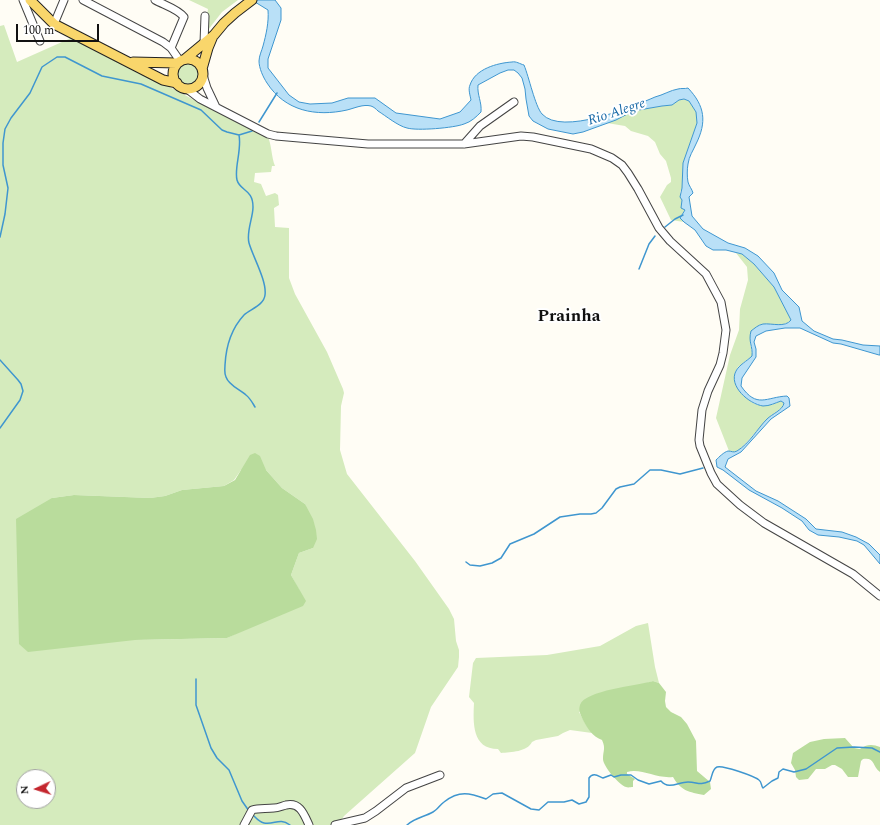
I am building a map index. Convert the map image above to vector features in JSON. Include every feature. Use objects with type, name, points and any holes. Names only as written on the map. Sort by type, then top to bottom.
[{"type":"main road","points":[[30,0],[54,24],[163,80],[187,89],[192,89],[200,84],[208,48],[214,35]]},
{"type":"main road","points":[[177,84],[173,75],[174,70],[181,61],[214,35],[224,23],[249,2]]},
{"type":"main road","points":[[130,62],[194,60],[203,72]]},
{"type":"street","points":[[23,0],[40,41]]},
{"type":"street","points":[[54,24],[64,0]]},
{"type":"street","points":[[83,0],[163,42],[171,48],[181,61]]},
{"type":"street","points":[[155,0],[178,12],[184,17],[171,48]]},
{"type":"street","points":[[204,43],[205,16]]},
{"type":"street","points":[[203,72],[207,88],[216,107]]},
{"type":"street","points":[[187,89],[200,99],[268,134],[276,136],[368,144],[464,144],[521,136],[534,137],[591,149],[612,158],[622,165],[635,184],[659,228],[670,241],[706,274],[721,302],[726,330],[723,353],[720,365],[708,391],[702,410],[699,440],[705,462],[714,479],[717,484],[740,505],[764,523],[853,574],[880,596]]},
{"type":"street","points":[[464,144],[480,126],[514,102]]},
{"type":"street","points":[[334,825],[365,818],[406,788],[440,775]]},
{"type":"street","points":[[244,825],[252,810],[277,808],[289,804],[302,809],[308,825]]},
{"type":"green space","points":[[189,0],[238,0],[222,12],[206,31],[205,28],[208,9]]},
{"type":"green space","points":[[4,25],[17,62],[71,38],[90,44],[196,101],[267,135],[275,166],[272,166],[271,172],[255,173],[254,182],[261,184],[266,196],[275,193],[278,195],[279,205],[274,208],[275,227],[289,228],[289,278],[295,294],[327,352],[343,389],[340,450],[347,474],[415,561],[449,609],[454,619],[459,657],[458,667],[431,707],[415,753],[344,816],[338,825],[0,825],[0,26]],"holes":[[[241,470],[266,470],[282,488],[305,504],[313,548],[299,553],[291,575],[305,601],[227,638],[135,640],[52,498],[74,495],[150,498],[165,496],[182,490],[224,486],[234,480]]]},
{"type":"green space","points":[[188,61],[197,65],[201,74],[197,83],[188,87],[179,83],[175,74],[179,65]]},
{"type":"green space","points":[[684,99],[689,101],[698,116],[683,163],[682,188],[680,192],[682,200],[681,206],[685,210],[680,217],[684,222],[671,220],[660,197],[667,185],[671,182],[671,178],[666,161],[660,154],[655,142],[648,136],[631,131],[625,126],[607,123],[633,111],[672,105],[679,100]]},
{"type":"green space","points":[[736,253],[742,254],[754,264],[774,287],[791,320],[785,324],[761,324],[750,342],[752,356],[738,367],[735,372],[743,391],[750,401],[761,405],[770,405],[781,401],[784,403],[782,408],[768,419],[742,447],[737,451],[731,452],[729,451],[716,418],[730,355],[739,330],[740,309],[748,280],[747,267]]},
{"type":"green space","points":[[255,453],[260,456],[266,470],[282,488],[305,504],[313,519],[317,539],[313,548],[299,553],[291,575],[306,601],[303,606],[227,638],[135,640],[28,652],[19,644],[16,519],[52,498],[74,495],[150,498],[165,496],[182,490],[224,486],[235,480],[250,455]]},
{"type":"green space","points":[[648,623],[659,683],[653,681],[579,712],[592,733],[570,730],[558,736],[536,740],[523,750],[501,753],[498,749],[489,748],[483,745],[479,740],[474,726],[474,703],[469,697],[473,663],[476,658],[547,655],[600,646],[636,626]]},
{"type":"green space","points":[[653,681],[659,683],[666,692],[666,707],[671,712],[681,717],[687,724],[696,741],[697,771],[710,782],[711,789],[704,795],[682,788],[673,777],[638,771],[627,772],[627,774],[635,779],[633,781],[633,787],[623,786],[612,775],[604,762],[604,748],[602,740],[591,732],[583,720],[579,707],[584,700],[591,696],[612,689]]},
{"type":"green space","points":[[845,738],[854,748],[860,749],[870,745],[880,747],[880,772],[870,759],[863,759],[861,761],[858,777],[848,777],[842,769],[832,765],[825,769],[816,769],[808,779],[799,780],[796,777],[795,770],[791,763],[793,753],[810,742],[824,739]]},
{"type":"water","name":"Rio Alegre","points":[[258,0],[275,0],[281,8],[281,20],[268,59],[268,68],[289,95],[299,102],[310,104],[332,103],[348,98],[375,98],[396,113],[440,119],[460,112],[471,100],[469,87],[473,79],[482,71],[493,65],[514,62],[524,65],[537,105],[542,114],[552,120],[565,122],[597,118],[673,90],[688,88],[698,101],[701,108],[703,121],[700,136],[690,156],[688,166],[688,182],[693,193],[689,197],[692,216],[703,229],[728,243],[745,248],[758,256],[774,273],[782,290],[799,307],[802,321],[814,331],[833,339],[863,345],[880,346],[879,355],[833,343],[800,328],[785,328],[766,331],[756,336],[754,342],[756,357],[742,378],[741,386],[747,393],[757,400],[787,396],[789,398],[790,406],[771,419],[741,452],[728,459],[725,467],[756,491],[778,501],[806,519],[816,529],[842,532],[869,544],[880,555],[880,564],[864,545],[857,541],[839,537],[818,535],[809,530],[802,521],[749,490],[717,467],[716,460],[723,453],[728,451],[736,452],[742,448],[767,419],[780,410],[783,405],[784,403],[781,401],[770,405],[757,405],[741,393],[737,388],[734,377],[737,369],[752,356],[750,338],[751,331],[761,324],[782,325],[791,320],[774,287],[754,264],[742,254],[726,250],[713,250],[706,246],[695,230],[680,218],[685,210],[681,208],[682,200],[680,197],[682,188],[683,163],[697,123],[696,112],[689,101],[684,99],[679,100],[672,105],[633,111],[616,120],[573,134],[548,129],[533,121],[529,116],[522,78],[514,70],[508,70],[478,85],[481,112],[467,123],[444,128],[412,129],[403,127],[371,106],[362,106],[347,110],[324,113],[302,110],[283,100],[274,92],[264,78],[259,64],[259,59],[267,28],[268,10],[255,2]]},
{"type":"waterway","points":[[0,237],[5,214],[8,188],[3,165],[3,143],[5,129],[11,118],[30,93],[42,67],[57,57],[65,57],[102,76],[141,84],[201,110],[222,130],[227,132],[239,135],[252,131]]},
{"type":"waterway","points":[[259,122],[277,93]]},
{"type":"waterway","points":[[239,135],[240,147],[236,175],[239,184],[249,193],[252,201],[253,211],[248,239],[264,283],[265,295],[260,304],[239,320],[230,338],[225,372],[227,380],[244,393],[255,407]]},
{"type":"waterway","points":[[665,227],[683,215]]},
{"type":"waterway","points":[[639,269],[649,244],[655,236]]},
{"type":"waterway","points":[[0,360],[21,384],[23,391],[20,400],[0,428]]},
{"type":"waterway","points":[[466,562],[470,565],[480,566],[492,563],[501,558],[510,544],[534,534],[560,517],[596,513],[602,508],[616,489],[634,484],[650,470],[661,470],[680,474],[703,468]]},
{"type":"waterway","points":[[196,679],[196,705],[211,748],[217,758],[229,770],[242,801],[249,811]]},
{"type":"waterway","points":[[407,825],[433,812],[449,798],[460,794],[470,794],[486,799],[493,794],[502,793],[531,809],[539,810],[548,802],[564,802],[572,800],[579,804],[586,802],[589,797],[589,778],[592,775],[603,778],[611,775],[614,777],[631,775],[638,780],[649,784],[661,781],[667,785],[674,785],[684,782],[701,784],[710,781],[712,773],[717,767],[738,771],[756,778],[760,781],[763,788],[778,778],[779,772],[783,769],[794,772],[806,769],[837,748],[872,748],[880,752]]},
{"type":"waterway","points":[[253,815],[259,821],[264,823],[280,821],[290,825]]},
{"type":"district","name":"Prainha","points":[[569,318]]}]
